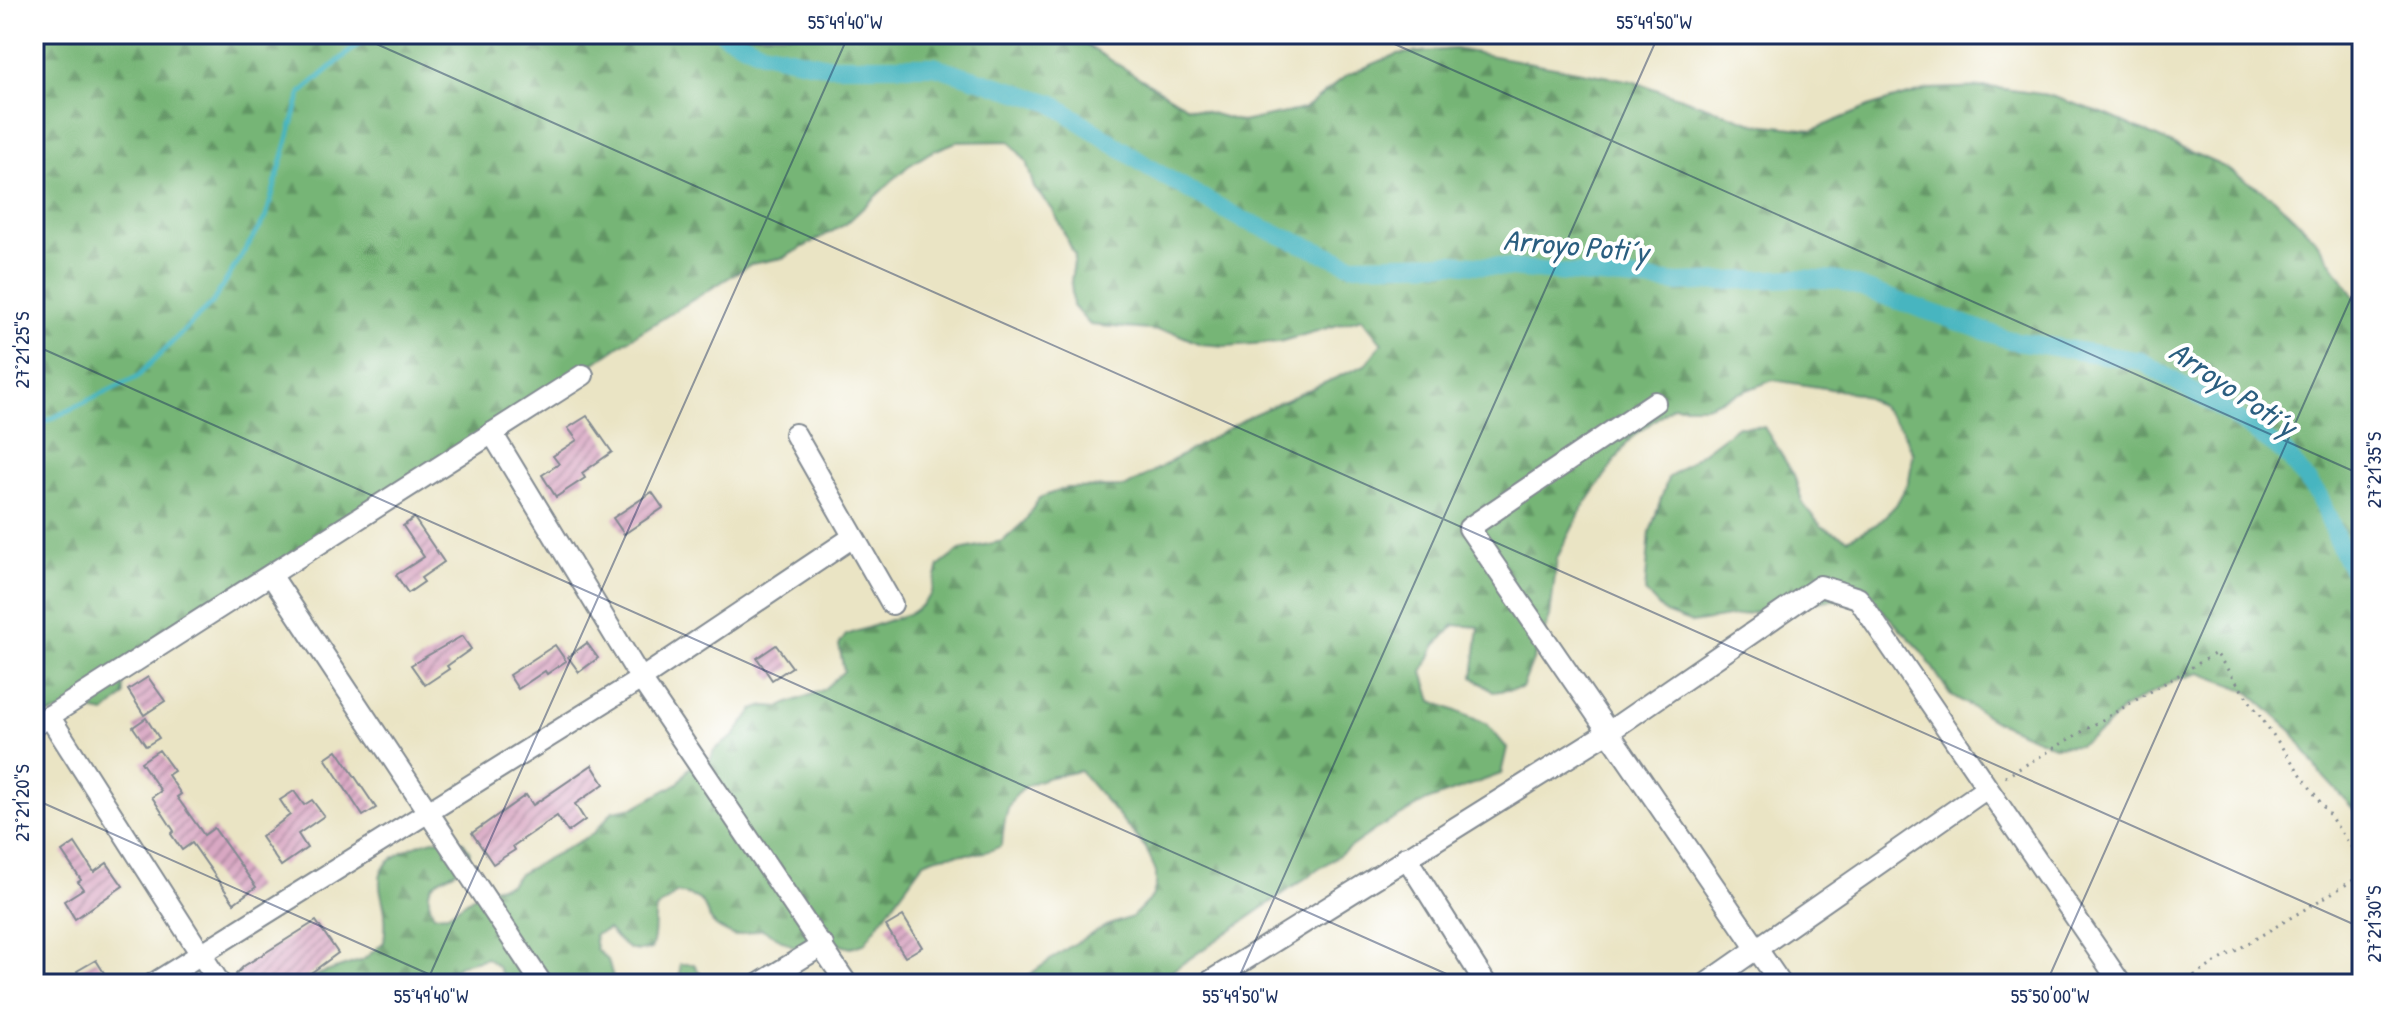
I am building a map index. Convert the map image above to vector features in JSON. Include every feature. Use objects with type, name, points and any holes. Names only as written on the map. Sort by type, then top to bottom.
[{"type":"street","points":[[220,984],[42,721],[583,375]]},
{"type":"street","points":[[1655,402],[1469,528],[1781,984]]},
{"type":"street","points":[[492,433],[641,679],[847,984]]},
{"type":"street","points":[[795,434],[892,604]]},
{"type":"street","points":[[153,984],[641,679],[853,537]]},
{"type":"street","points":[[271,575],[542,984]]},
{"type":"street","points":[[1206,984],[1610,731],[1820,586],[1858,598],[2121,984]]},
{"type":"street","points":[[1706,984],[1987,788]]},
{"type":"street","points":[[1406,857],[1486,984]]},
{"type":"street","points":[[759,984],[823,945]]},
{"type":"path","points":[[1987,788],[2216,653],[2362,862]]},
{"type":"path","points":[[2180,984],[2362,875]]},
{"type":"green space","points":[[34,34],[1068,34],[1186,106],[1242,122],[1304,109],[1347,75],[1397,54],[1455,49],[1632,81],[1756,124],[1813,130],[1871,106],[1929,89],[1989,87],[2048,95],[2105,114],[2222,166],[2274,198],[2315,239],[2362,307],[2362,818],[2320,773],[2292,731],[2246,690],[2200,673],[2175,680],[2123,709],[2103,730],[2079,745],[2054,746],[1997,722],[1950,694],[1920,649],[1882,610],[1852,600],[1828,600],[1692,623],[1665,613],[1645,592],[1650,532],[1668,478],[1738,426],[1764,427],[1794,475],[1803,504],[1821,526],[1848,539],[1877,524],[1896,505],[1909,481],[1913,454],[1903,430],[1881,406],[1857,393],[1773,380],[1706,406],[1673,406],[1630,439],[1582,509],[1557,558],[1550,617],[1522,688],[1493,692],[1473,677],[1479,627],[1454,625],[1435,646],[1423,672],[1432,701],[1487,724],[1507,748],[1501,774],[1427,801],[1375,830],[1153,984],[1016,984],[1069,947],[1106,926],[1132,917],[1152,897],[1156,885],[1156,872],[1146,848],[1080,771],[1045,778],[1022,789],[1008,810],[1002,845],[993,850],[943,856],[923,863],[864,944],[851,948],[822,940],[796,948],[762,929],[735,936],[716,926],[702,902],[677,893],[656,909],[651,949],[631,950],[608,929],[594,935],[596,949],[608,960],[615,984],[507,984],[498,967],[487,958],[462,964],[432,984],[289,984],[363,960],[384,942],[381,873],[385,865],[405,851],[430,841],[454,839],[463,842],[470,852],[464,865],[431,886],[429,902],[434,915],[448,914],[483,890],[510,884],[519,874],[593,834],[613,811],[635,807],[678,783],[689,768],[709,763],[714,750],[734,736],[753,710],[765,706],[779,707],[823,690],[844,671],[839,645],[846,635],[911,613],[931,595],[939,566],[960,550],[1003,541],[1025,521],[1039,498],[1066,488],[1126,487],[1252,415],[1365,365],[1382,343],[1362,318],[1279,342],[1226,346],[1200,344],[1173,332],[1090,325],[1073,306],[1071,281],[1075,256],[1053,210],[1034,188],[1026,161],[1009,141],[956,142],[931,152],[907,167],[846,224],[783,258],[751,264],[626,341],[498,430],[122,666],[124,696],[105,713],[68,710],[34,722]]},
{"type":"green space","points":[[680,964],[694,964],[702,977],[700,984],[680,984]]},
{"type":"building","points":[[587,416],[612,452],[582,473],[585,478],[556,497],[542,475],[559,464],[553,456],[577,440],[568,428]]},
{"type":"building","points":[[652,492],[663,508],[624,534],[613,518]]},
{"type":"building","points":[[414,518],[444,562],[421,578],[424,582],[408,593],[396,575],[424,557],[403,526]]},
{"type":"building","points":[[462,636],[471,649],[425,685],[411,665]]},
{"type":"building","points":[[587,643],[598,658],[579,672],[568,657]]},
{"type":"building","points":[[555,645],[566,661],[518,689],[509,675]]},
{"type":"building","points":[[776,645],[792,667],[772,680],[757,658]]},
{"type":"building","points":[[148,677],[165,701],[144,715],[128,690]]},
{"type":"building","points":[[146,718],[159,738],[146,746],[133,727]]},
{"type":"building","points":[[159,750],[174,771],[168,775],[181,794],[177,797],[204,835],[214,828],[256,887],[234,903],[192,843],[182,850],[152,797],[161,791],[141,762]]},
{"type":"building","points":[[337,750],[376,808],[363,816],[325,758]]},
{"type":"building","points":[[592,765],[604,784],[575,804],[585,820],[568,832],[557,816],[493,864],[472,833],[526,795],[533,805]]},
{"type":"building","points":[[294,791],[304,805],[312,800],[324,816],[298,834],[307,848],[281,866],[261,837],[290,815],[280,800]]},
{"type":"building","points":[[75,843],[94,872],[107,863],[123,886],[75,919],[64,901],[83,889],[78,882],[81,880],[62,852]]},
{"type":"building","points":[[903,916],[922,947],[905,957],[886,926]]},
{"type":"building","points":[[316,921],[338,953],[296,984],[243,984],[236,974],[244,966]]},
{"type":"building","points":[[96,960],[111,984],[85,984],[77,971]]},
{"type":"waterway","points":[[34,427],[137,377],[212,303],[266,217],[301,93],[368,36],[380,34]]},
{"type":"waterway","name":"Arroyo Poti´y","points":[[724,34],[762,52],[828,66],[934,66],[1052,103],[1153,170],[1239,218],[1352,265],[1453,263],[1679,283],[1793,278],[1839,280],[2010,340],[2141,361],[2230,414],[2285,453],[2319,496],[2345,558],[2362,584]]}]
